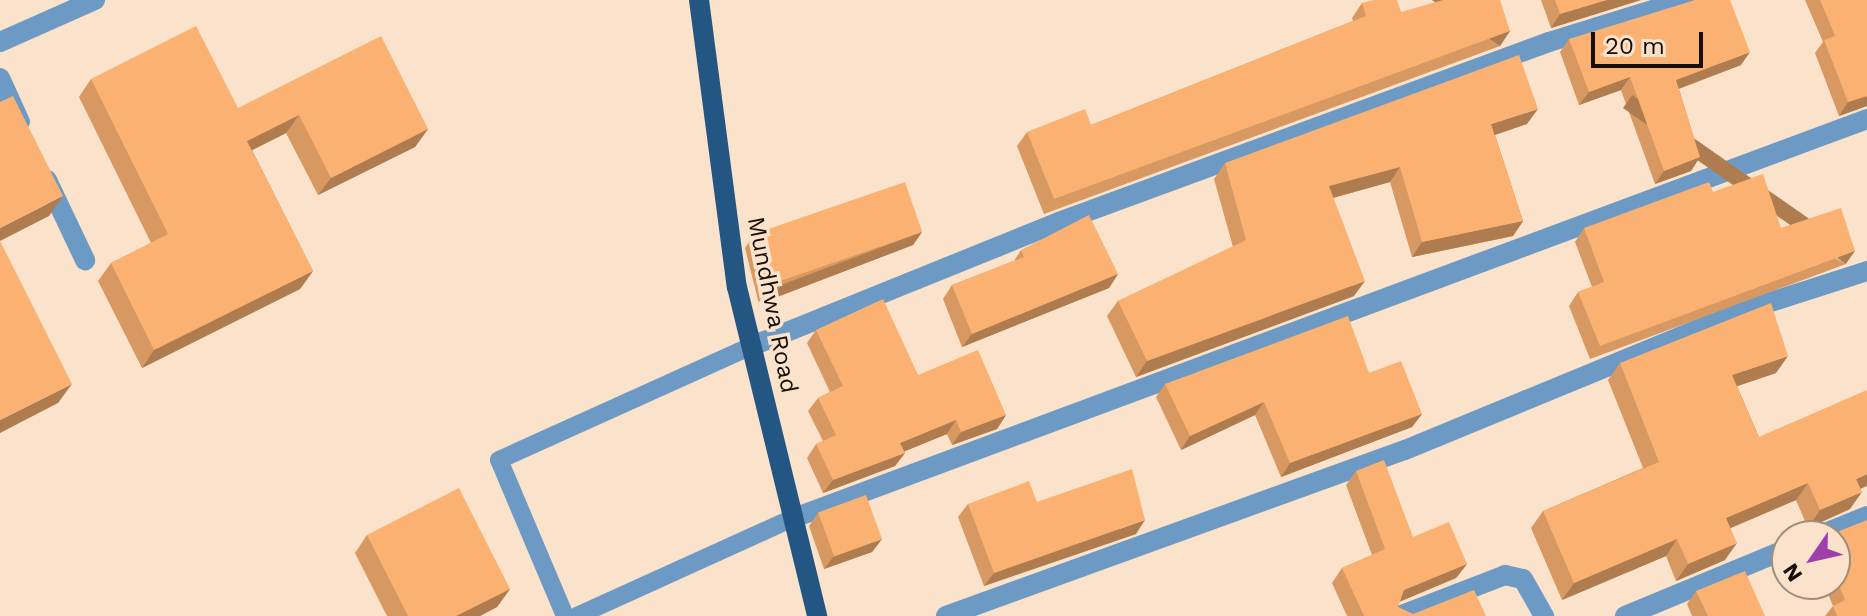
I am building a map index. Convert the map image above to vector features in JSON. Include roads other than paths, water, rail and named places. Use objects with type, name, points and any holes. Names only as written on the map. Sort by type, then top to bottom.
[{"type":"main road","name":"Mundhwa Road","points":[[699,0],[752,346],[791,519],[817,616]]},
{"type":"street","points":[[0,42],[95,0]]},
{"type":"street","points":[[752,346],[1059,222],[1549,42],[1685,0]]},
{"type":"street","points":[[0,78],[85,260]]},
{"type":"street","points":[[791,519],[1867,119]]},
{"type":"street","points":[[946,616],[1405,450],[1737,313],[1867,271]]},
{"type":"street","points":[[1625,616],[1771,556]]},
{"type":"street","points":[[1399,616],[1505,575],[1523,579],[1544,616]]},
{"type":"lane","points":[[565,616],[499,460],[752,346]]},
{"type":"lane","points":[[577,616],[791,519]]}]
